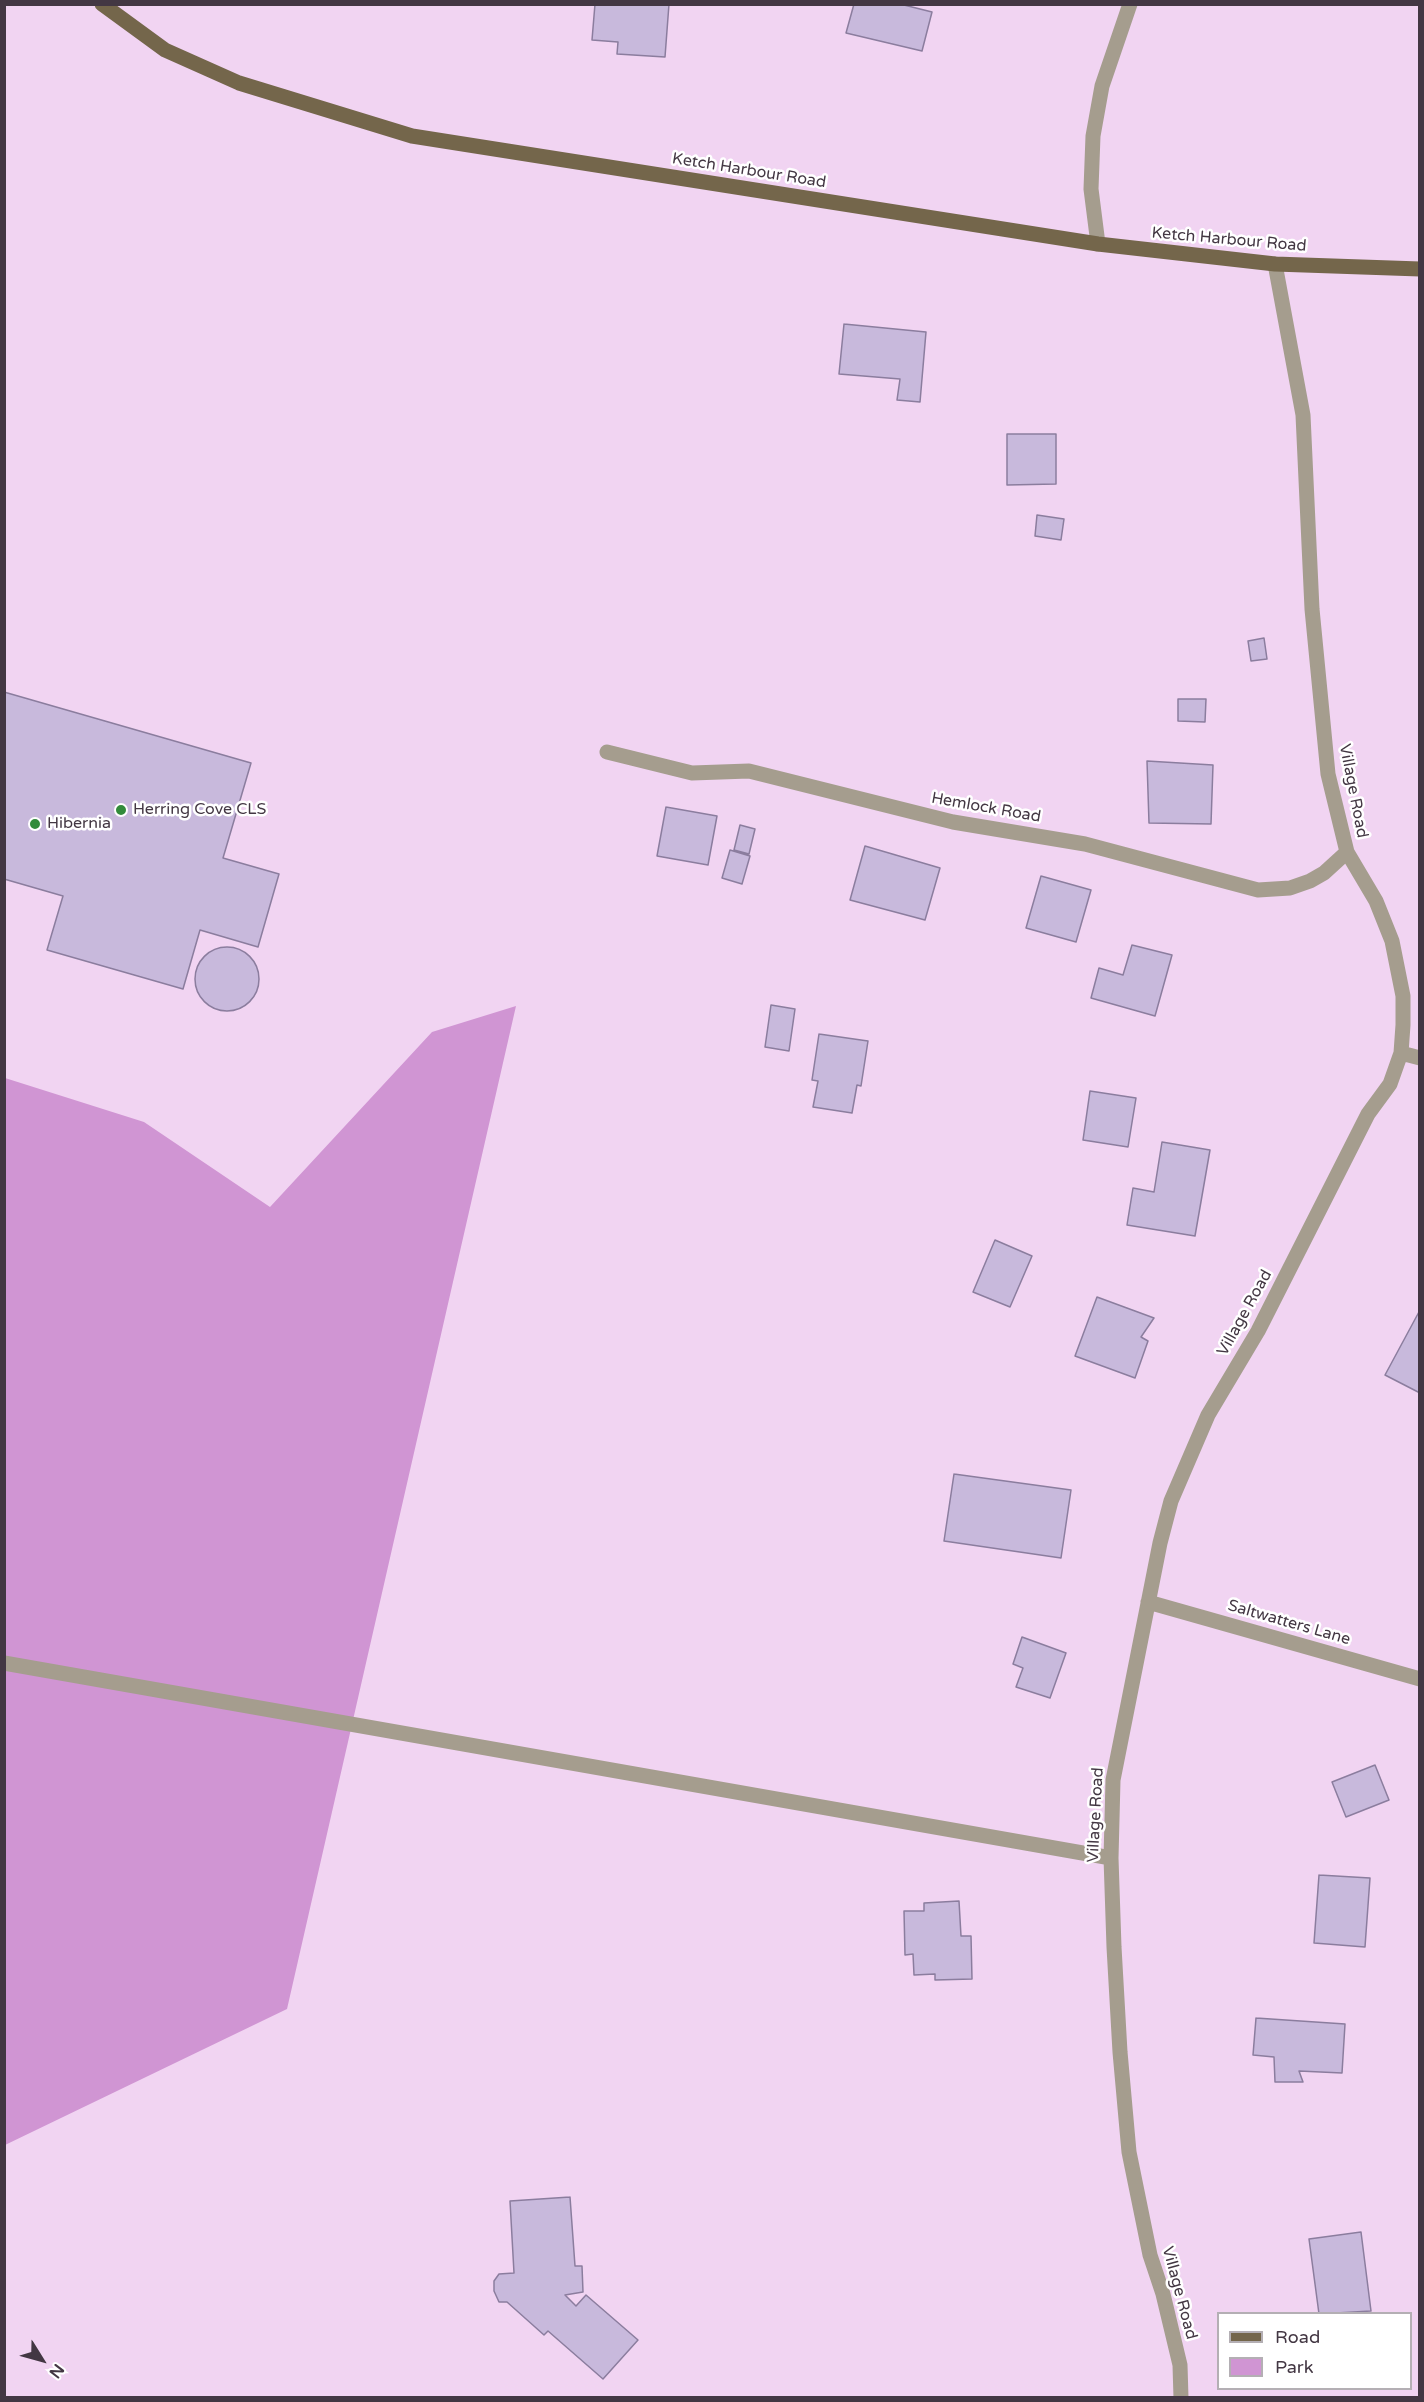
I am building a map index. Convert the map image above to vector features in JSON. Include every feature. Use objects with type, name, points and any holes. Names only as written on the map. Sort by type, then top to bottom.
[{"type":"main road","name":"Ketch Harbour Road","points":[[102,4],[165,50],[239,83],[412,135],[1098,244],[1275,264],[1419,269]]},
{"type":"street","points":[[1098,244],[1091,189],[1093,136],[1102,86],[1130,4]]},
{"type":"street","name":"Village Road","points":[[1181,2397],[1180,2365],[1163,2294],[1150,2255],[1129,2152],[1120,2052],[1111,1858],[1113,1780],[1148,1602],[1171,1501],[1208,1415],[1258,1331],[1368,1114],[1390,1084],[1401,1053],[1403,996],[1392,941],[1376,901],[1347,852],[1328,774],[1318,694],[1303,415],[1275,264]]},
{"type":"street","name":"Hemlock Road","points":[[608,752],[692,772],[749,771],[953,822],[1085,844],[1258,890],[1290,888],[1310,881],[1324,873],[1347,852]]},
{"type":"street","points":[[1401,1053],[1419,1058]]},
{"type":"street","name":"Saltwatters Lane","points":[[1148,1602],[1419,1679]]},
{"type":"street","points":[[4,1662],[1111,1858]]},
{"type":"green space","points":[[516,1006],[287,2009],[5,2145],[5,1078],[144,1122],[270,1207],[432,1032]]},
{"type":"building","points":[[595,4],[669,4],[665,57],[617,54],[618,42],[592,40]]},
{"type":"building","points":[[854,4],[900,4],[932,12],[922,51],[846,33]]},
{"type":"building","points":[[844,324],[926,332],[920,402],[897,400],[900,379],[839,374]]},
{"type":"building","points":[[1007,434],[1056,434],[1056,484],[1007,485]]},
{"type":"building","points":[[1037,515],[1064,519],[1061,540],[1035,536]]},
{"type":"building","points":[[1264,638],[1267,659],[1251,661],[1248,641]]},
{"type":"building","name":"Herring Cove CLS","points":[[4,692],[251,763],[223,858],[279,874],[258,947],[200,930],[183,989],[47,950],[63,896],[4,879]]},
{"type":"building","points":[[1178,699],[1206,699],[1205,722],[1178,721]]},
{"type":"building","points":[[1147,761],[1213,765],[1211,824],[1149,823]]},
{"type":"building","points":[[666,807],[717,816],[708,865],[657,856]]},
{"type":"building","points":[[740,825],[755,829],[749,854],[734,850]]},
{"type":"building","points":[[865,846],[940,868],[925,920],[850,900]]},
{"type":"building","points":[[730,850],[750,856],[742,884],[722,878]]},
{"type":"building","points":[[1041,876],[1091,890],[1076,942],[1026,928]]},
{"type":"building","points":[[1132,945],[1172,955],[1155,1016],[1091,998],[1099,968],[1123,975]]},
{"type":"building","points":[[227,947],[245,952],[250,956],[254,961],[259,979],[254,997],[250,1002],[245,1006],[227,1011],[209,1006],[204,1002],[200,997],[195,979],[200,961],[204,956],[209,952]]},
{"type":"building","points":[[771,1005],[795,1009],[789,1051],[765,1047]]},
{"type":"building","points":[[819,1034],[868,1041],[861,1086],[857,1085],[852,1113],[813,1107],[818,1081],[812,1080]]},
{"type":"building","points":[[1090,1091],[1136,1098],[1128,1147],[1083,1140]]},
{"type":"building","points":[[1162,1142],[1210,1150],[1195,1236],[1127,1225],[1133,1188],[1154,1192]]},
{"type":"building","points":[[995,1240],[1032,1256],[1010,1307],[973,1292]]},
{"type":"building","points":[[1097,1297],[1154,1318],[1141,1337],[1148,1341],[1135,1378],[1075,1356]]},
{"type":"building","points":[[1420,1310],[1420,1393],[1385,1375]]},
{"type":"building","points":[[954,1474],[1071,1490],[1061,1558],[944,1541]]},
{"type":"building","points":[[1022,1637],[1066,1653],[1050,1698],[1016,1687],[1023,1668],[1013,1664]]},
{"type":"building","points":[[1375,1765],[1389,1800],[1346,1817],[1332,1782]]},
{"type":"building","points":[[1319,1875],[1370,1878],[1365,1947],[1314,1943]]},
{"type":"building","points":[[959,1901],[961,1936],[971,1936],[972,1979],[935,1980],[935,1974],[914,1975],[913,1954],[905,1955],[904,1911],[924,1911],[924,1903]]},
{"type":"building","points":[[1256,2018],[1345,2024],[1342,2073],[1299,2071],[1303,2082],[1275,2082],[1274,2057],[1253,2055]]},
{"type":"building","points":[[570,2197],[575,2266],[582,2266],[583,2292],[565,2295],[576,2306],[586,2295],[638,2340],[603,2379],[548,2331],[544,2335],[507,2302],[499,2302],[494,2291],[494,2281],[499,2274],[514,2273],[510,2201]]},
{"type":"building","points":[[1361,2232],[1371,2311],[1319,2312],[1309,2239]]},
{"type":"place","name":"Herring Cove CLS","points":[[121,810]]},
{"type":"place","name":"Hibernia","points":[[35,824]]}]
